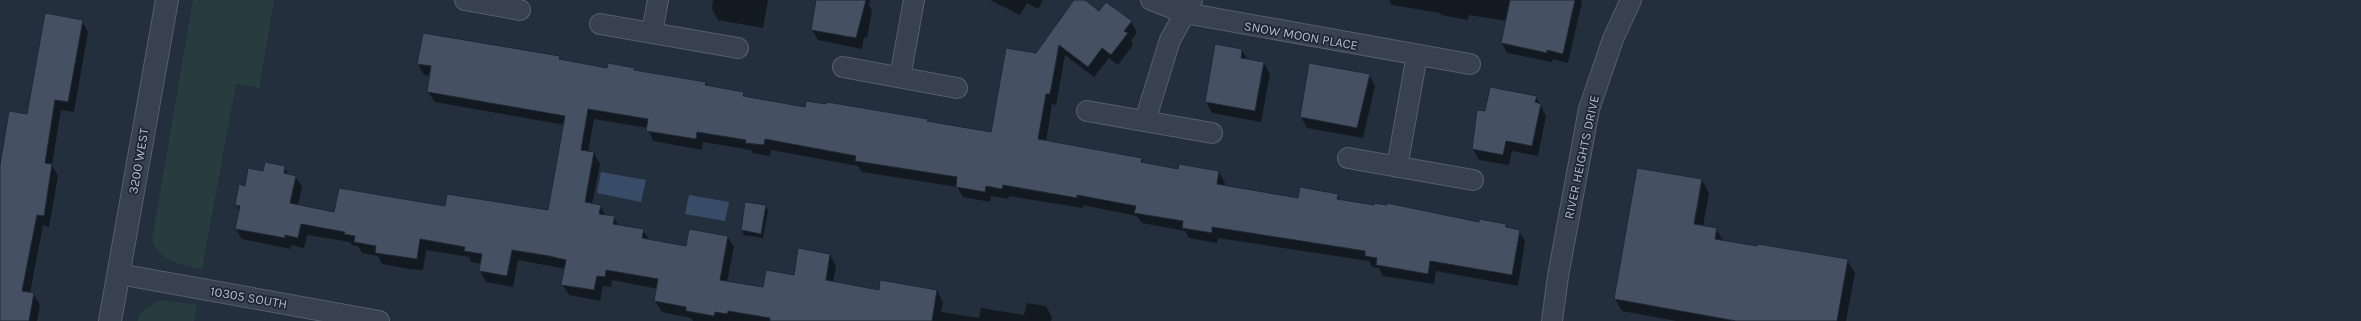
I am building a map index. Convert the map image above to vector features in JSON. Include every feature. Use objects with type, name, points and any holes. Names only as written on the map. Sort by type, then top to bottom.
[{"type":"street","name":"3200 WEST","points":[[110,321],[167,0]]},
{"type":"street","points":[[465,0],[520,10]]},
{"type":"street","points":[[652,33],[658,0]]},
{"type":"street","points":[[900,78],[914,0]]},
{"type":"street","name":"SNOW MOON PLACE","points":[[1151,0],[1417,55],[1470,64]]},
{"type":"street","name":"RIVER HEIGHTS DRIVE","points":[[1552,321],[1558,276],[1589,109],[1610,46],[1631,0]]},
{"type":"street","points":[[1145,121],[1170,40],[1189,7]]},
{"type":"street","points":[[600,24],[738,48]]},
{"type":"street","points":[[1397,167],[1417,55]]},
{"type":"street","points":[[844,67],[957,88]]},
{"type":"street","points":[[1087,111],[1212,133]]},
{"type":"street","points":[[1348,158],[1473,180]]},
{"type":"street","name":"10305 SOUTH","points":[[119,274],[379,321]]},
{"type":"green space","points":[[193,0],[274,0],[259,88],[236,84],[202,269],[179,264],[166,258],[160,253],[152,239]]},
{"type":"green space","points":[[159,300],[197,305],[194,321],[137,321],[141,312]]},
{"type":"water","points":[[601,172],[646,180],[641,202],[597,193]]},
{"type":"water","points":[[689,195],[729,202],[725,221],[685,214]]},
{"type":"building","points":[[816,0],[866,0],[856,38],[811,30]]},
{"type":"building","points":[[1074,0],[1085,0],[1099,11],[1106,2],[1132,21],[1124,31],[1128,33],[1111,55],[1102,48],[1088,67],[1059,45],[1050,94],[1046,94],[1038,139],[1142,158],[1141,162],[1178,169],[1179,164],[1219,171],[1217,184],[1298,198],[1300,187],[1338,194],[1337,199],[1374,205],[1374,203],[1387,205],[1387,203],[1479,222],[1479,219],[1506,224],[1506,227],[1520,230],[1512,275],[1430,261],[1428,274],[1376,265],[1377,258],[1365,256],[1365,251],[1212,227],[1212,233],[1182,228],[1183,221],[1134,213],[1136,206],[1077,195],[1077,198],[1003,185],[1002,189],[986,186],[985,192],[956,187],[957,177],[855,161],[856,156],[765,139],[764,145],[745,143],[746,140],[697,132],[696,139],[646,131],[648,119],[588,109],[581,150],[594,152],[585,202],[601,205],[599,214],[615,216],[613,224],[644,229],[642,238],[686,246],[689,229],[728,236],[720,280],[763,287],[766,270],[794,275],[798,248],[830,254],[826,280],[879,290],[880,280],[937,290],[932,321],[770,321],[770,318],[728,311],[727,314],[715,312],[714,316],[686,311],[686,307],[654,301],[658,279],[606,270],[605,277],[597,276],[594,290],[561,285],[566,260],[549,256],[512,250],[507,276],[479,271],[482,254],[464,251],[465,247],[420,239],[417,259],[375,253],[376,246],[354,242],[355,236],[344,234],[345,232],[301,224],[298,238],[285,235],[285,238],[235,229],[240,206],[235,205],[239,184],[245,186],[248,168],[263,171],[265,162],[285,166],[284,173],[296,176],[290,203],[334,212],[339,188],[445,206],[447,194],[548,210],[565,116],[427,92],[431,66],[417,64],[423,33],[560,56],[559,59],[607,68],[608,63],[635,68],[634,70],[706,82],[705,85],[744,92],[743,96],[805,107],[806,101],[826,104],[827,102],[928,119],[927,121],[991,132],[1006,48],[1036,53]]},
{"type":"building","points":[[1510,0],[1575,0],[1563,54],[1547,50],[1547,53],[1501,43]]},
{"type":"building","points":[[45,13],[83,20],[68,102],[55,100],[45,163],[52,164],[44,216],[37,215],[22,291],[34,293],[29,321],[0,321],[0,165],[9,111],[27,114]]},
{"type":"building","points":[[1215,44],[1242,49],[1241,58],[1264,62],[1255,111],[1205,102]]},
{"type":"building","points":[[1309,63],[1370,74],[1357,128],[1300,117]]},
{"type":"building","points":[[1490,87],[1537,96],[1535,102],[1541,104],[1532,146],[1506,141],[1503,155],[1472,149],[1477,110],[1485,111]]},
{"type":"building","points":[[1637,168],[1702,179],[1694,224],[1717,228],[1715,239],[1757,246],[1758,244],[1848,259],[1837,321],[1736,321],[1614,299]]},
{"type":"building","points":[[745,202],[766,205],[761,234],[741,230]]}]
